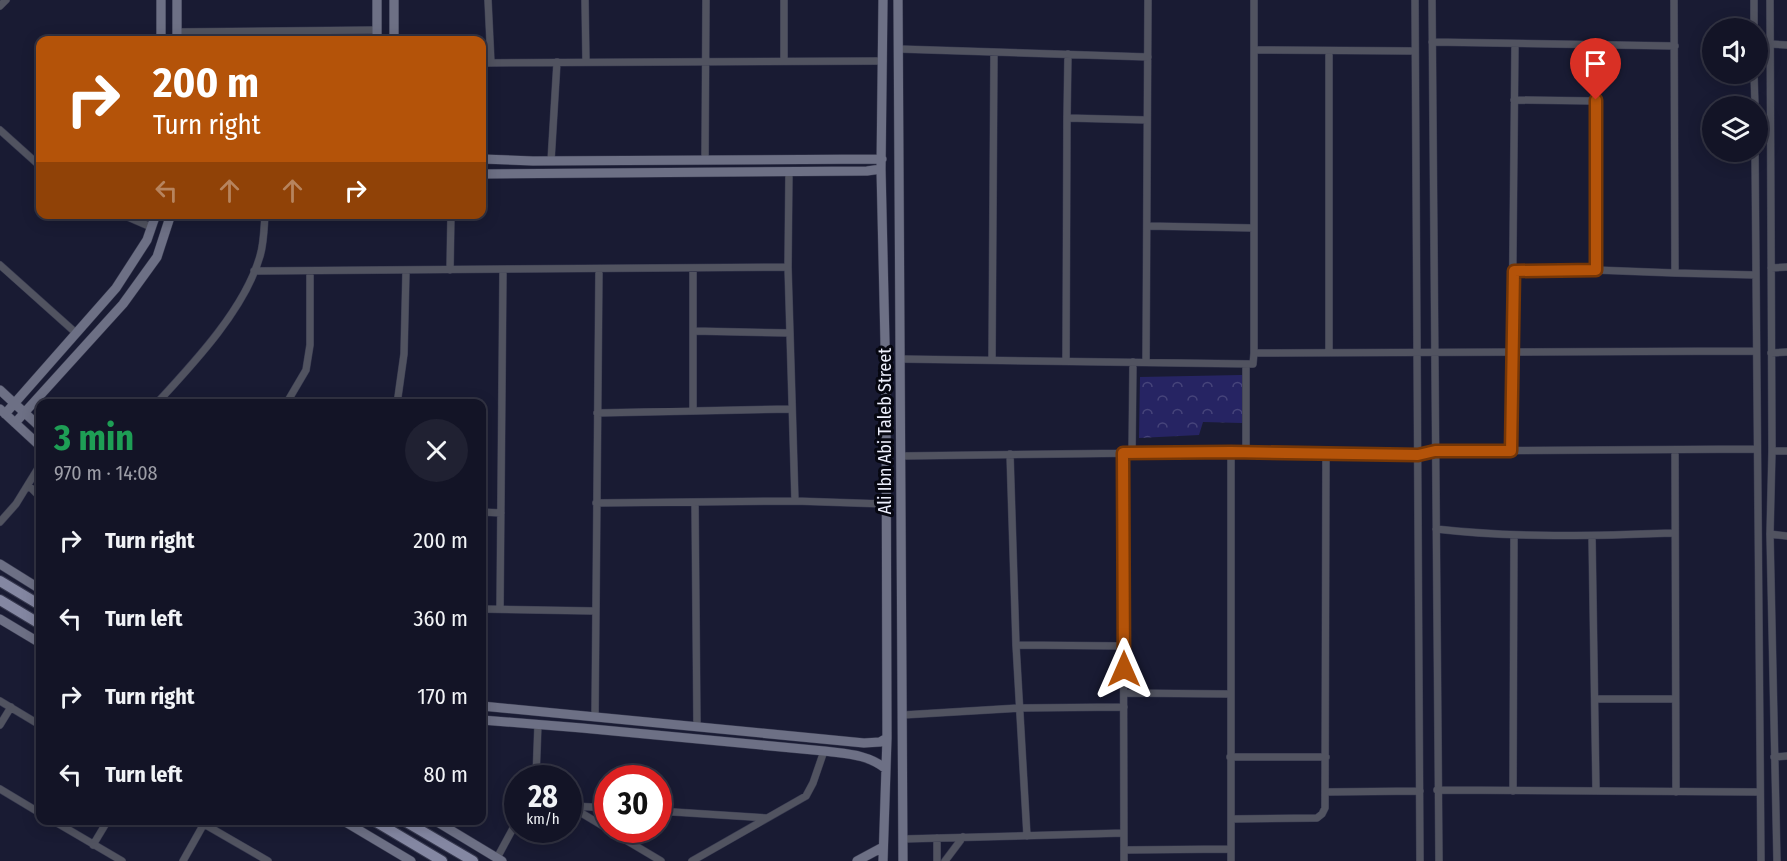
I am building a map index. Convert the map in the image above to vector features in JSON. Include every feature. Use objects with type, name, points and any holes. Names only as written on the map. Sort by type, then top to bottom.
[{"type":"main road","points":[[0,581],[36,603]]},
{"type":"main road","points":[[0,600],[36,622]]},
{"type":"main road","points":[[382,825],[442,861]]},
{"type":"main road","points":[[412,825],[473,861]]},
{"type":"street","points":[[0,6],[6,0]]},
{"type":"street","points":[[161,0],[162,36]]},
{"type":"street","points":[[177,0],[177,36],[377,30]]},
{"type":"street","points":[[377,0],[377,36]]},
{"type":"street","points":[[394,0],[394,36]]},
{"type":"street","points":[[489,0],[491,63]]},
{"type":"street","points":[[585,0],[586,62]]},
{"type":"street","points":[[705,160],[706,0]]},
{"type":"street","points":[[783,61],[784,0]]},
{"type":"street","name":"Ali Ibn Abi Taleb Street","points":[[883,0],[881,169],[886,386],[887,738],[883,861]]},
{"type":"street","name":"Ali Ibn Abi Taleb Street","points":[[898,0],[903,861]]},
{"type":"street","points":[[1146,362],[1148,0]]},
{"type":"street","points":[[901,359],[1253,364],[1254,0]]},
{"type":"street","points":[[1415,0],[1420,861]]},
{"type":"street","points":[[1432,0],[1439,861]]},
{"type":"street","points":[[1674,0],[1676,273]]},
{"type":"street","points":[[1754,0],[1754,18]]},
{"type":"street","points":[[1770,0],[1772,451],[1770,534],[1777,861]]},
{"type":"street","points":[[1432,42],[1675,46]]},
{"type":"street","points":[[1511,451],[1515,44]]},
{"type":"street","points":[[1770,44],[1787,45]]},
{"type":"street","points":[[1596,45],[1596,270]]},
{"type":"street","points":[[899,49],[1148,57]]},
{"type":"street","points":[[1254,50],[1415,51]]},
{"type":"street","points":[[1329,51],[1329,352]]},
{"type":"street","points":[[992,360],[993,52]]},
{"type":"street","points":[[1066,361],[1068,54]]},
{"type":"street","points":[[486,63],[883,61]]},
{"type":"street","points":[[551,160],[557,62]]},
{"type":"street","points":[[1514,100],[1596,100]]},
{"type":"street","points":[[1067,118],[1147,120]]},
{"type":"street","points":[[0,130],[36,162]]},
{"type":"street","points":[[486,159],[882,159]]},
{"type":"street","points":[[1755,162],[1761,861]]},
{"type":"street","points":[[486,174],[881,169]]},
{"type":"street","points":[[789,171],[788,267],[795,501]]},
{"type":"street","points":[[133,219],[151,227]]},
{"type":"street","points":[[36,442],[3,412],[15,403],[116,288],[147,240],[154,219]]},
{"type":"street","points":[[38,399],[123,304],[157,257],[169,219]]},
{"type":"street","points":[[161,399],[228,319],[244,294],[260,256],[264,219]]},
{"type":"street","points":[[450,270],[451,219]]},
{"type":"street","points":[[1147,226],[1254,228]]},
{"type":"street","points":[[0,265],[76,333]]},
{"type":"street","points":[[254,271],[788,267]]},
{"type":"street","points":[[1771,268],[1787,267]]},
{"type":"street","points":[[693,268],[693,411]]},
{"type":"street","points":[[595,717],[599,269]]},
{"type":"street","points":[[500,609],[503,270]]},
{"type":"street","points":[[1514,271],[1596,270],[1756,275]]},
{"type":"street","points":[[398,399],[404,354],[406,271]]},
{"type":"street","points":[[289,399],[306,370],[310,345],[310,272]]},
{"type":"street","points":[[693,331],[790,333]]},
{"type":"street","points":[[1254,353],[1756,351]]},
{"type":"street","points":[[1771,352],[1787,352]]},
{"type":"street","points":[[1132,453],[1133,362]]},
{"type":"street","points":[[1246,364],[1246,452]]},
{"type":"street","points":[[0,390],[36,423]]},
{"type":"street","points":[[15,423],[36,401]]},
{"type":"street","points":[[597,413],[792,409]]},
{"type":"street","points":[[1675,450],[1673,533],[1676,792]]},
{"type":"street","points":[[902,456],[1231,452],[1418,455],[1435,451],[1757,450]]},
{"type":"street","points":[[1772,451],[1787,451]]},
{"type":"street","points":[[1230,861],[1231,452]]},
{"type":"street","points":[[1123,453],[1124,861]]},
{"type":"street","points":[[1010,454],[1016,645],[1027,836]]},
{"type":"street","points":[[1231,819],[1317,818],[1325,808],[1326,454]]},
{"type":"street","points":[[0,522],[16,504],[36,472]]},
{"type":"street","points":[[28,485],[36,493]]},
{"type":"street","points":[[596,503],[795,501],[885,504]]},
{"type":"street","points":[[695,502],[697,726]]},
{"type":"street","points":[[486,512],[501,513]]},
{"type":"street","points":[[1436,529],[1514,535],[1592,536],[1673,533]]},
{"type":"street","points":[[1770,534],[1787,536]]},
{"type":"street","points":[[1513,791],[1514,535]]},
{"type":"street","points":[[1592,536],[1596,790]]},
{"type":"street","points":[[0,564],[36,586]]},
{"type":"street","points":[[486,609],[595,611]]},
{"type":"street","points":[[0,619],[36,640]]},
{"type":"street","points":[[1016,645],[1124,646]]},
{"type":"street","points":[[1124,693],[1229,694]]},
{"type":"street","points":[[1595,699],[1674,699]]},
{"type":"street","points":[[0,701],[36,723]]},
{"type":"street","points":[[486,706],[864,743],[880,742],[887,738]]},
{"type":"street","points":[[0,725],[11,707]]},
{"type":"street","points":[[903,715],[1020,708],[1124,707]]},
{"type":"street","points":[[486,720],[824,751],[863,756],[878,762],[886,769]]},
{"type":"street","points":[[536,765],[538,724]]},
{"type":"street","points":[[863,756],[867,750],[864,743]]},
{"type":"street","points":[[692,861],[806,796],[824,751]]},
{"type":"street","points":[[1774,757],[1787,756]]},
{"type":"street","points":[[1230,758],[1326,757]]},
{"type":"street","points":[[0,789],[36,811]]},
{"type":"street","points":[[1437,790],[1760,792]]},
{"type":"street","points":[[1326,792],[1420,791]]},
{"type":"street","points":[[672,813],[767,818]]},
{"type":"street","points":[[60,825],[122,861]]},
{"type":"street","points":[[93,845],[105,825]]},
{"type":"street","points":[[183,861],[203,825]]},
{"type":"street","points":[[210,825],[266,860]]},
{"type":"street","points":[[350,825],[411,861]]},
{"type":"street","points":[[448,825],[500,860],[507,843]]},
{"type":"street","points":[[903,839],[1124,833]]},
{"type":"street","points":[[945,861],[963,837]]},
{"type":"street","points":[[937,838],[937,861]]},
{"type":"street","points":[[631,843],[660,861]]},
{"type":"street","points":[[858,861],[883,847]]},
{"type":"street","points":[[1124,850],[1230,849]]},
{"type":"green space","points":[[1242,375],[1242,423],[1203,422],[1199,435],[1139,438],[1140,377]]},
{"type":"route","points":[[1124,669],[1123,453],[1418,455],[1435,451],[1511,451],[1514,271],[1596,270],[1596,100]]}]
